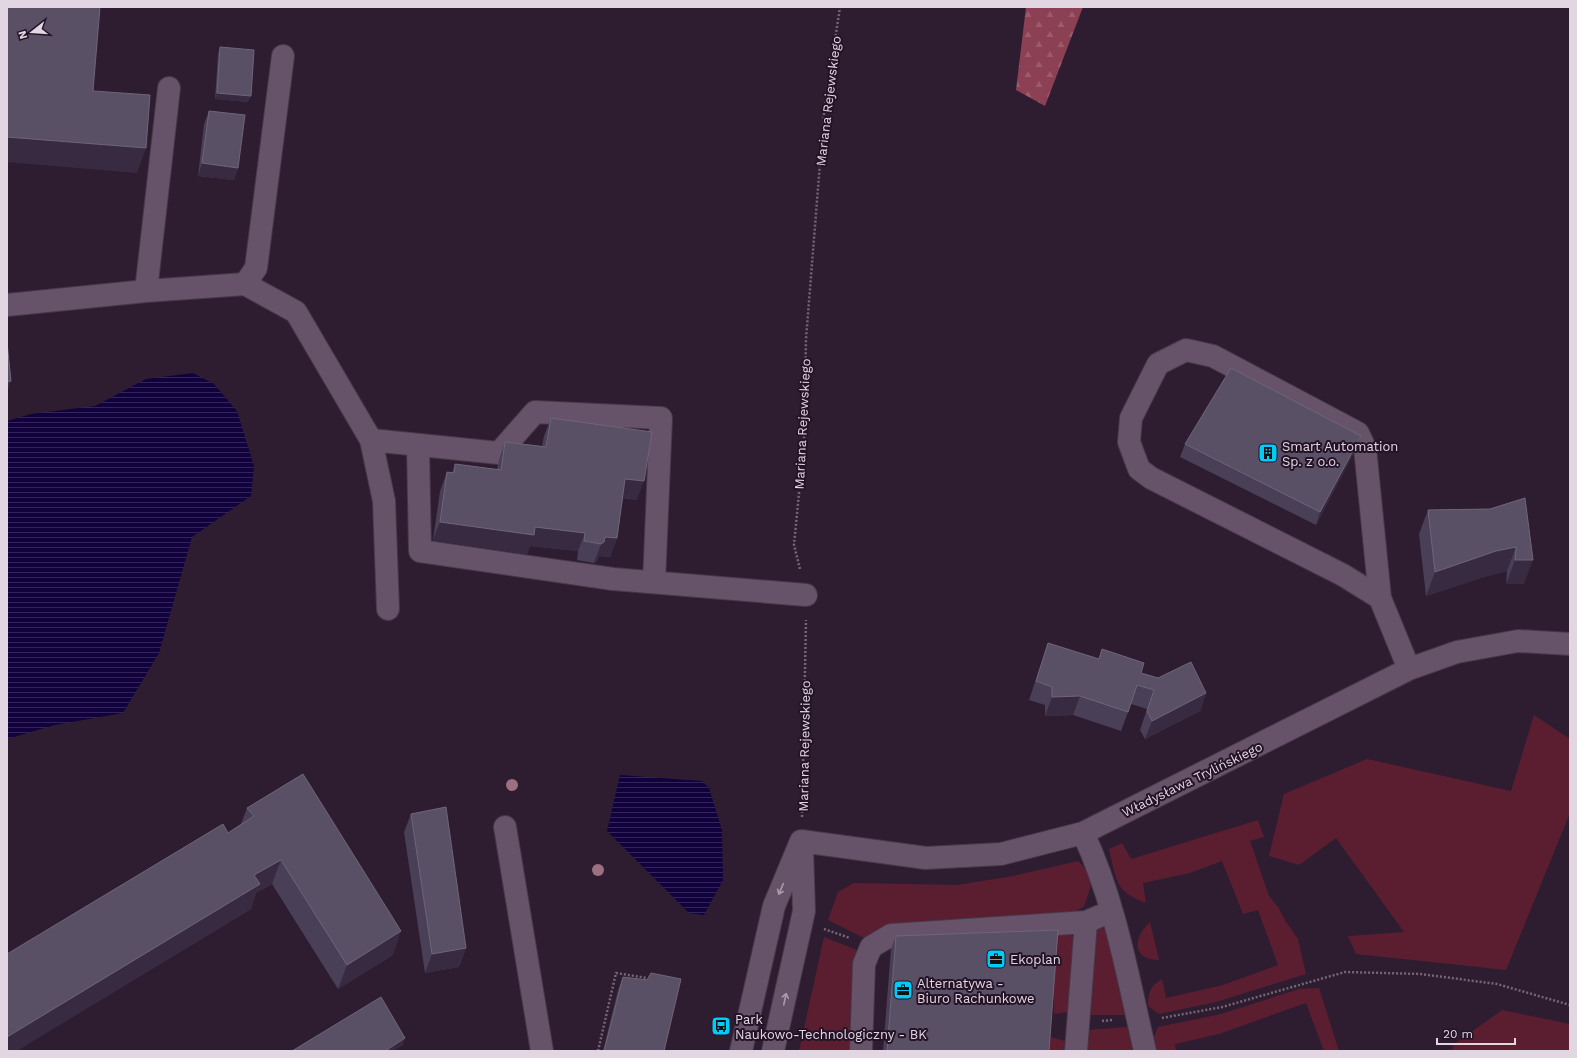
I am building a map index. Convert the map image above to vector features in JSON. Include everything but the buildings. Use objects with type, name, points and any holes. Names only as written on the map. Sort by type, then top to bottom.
[{"type":"street","points":[[245,284],[256,268],[283,56]]},
{"type":"street","points":[[146,291],[168,88]]},
{"type":"street","points":[[7,306],[146,291],[245,284],[296,312],[371,440],[384,501],[388,609]]},
{"type":"street","points":[[1380,598],[1343,575],[1151,478],[1139,469],[1128,442],[1130,418],[1158,364],[1186,350],[1213,356],[1358,433],[1365,448],[1380,598],[1409,669]]},
{"type":"street","points":[[371,440],[418,446],[499,452],[535,412],[661,418],[654,582]]},
{"type":"street","points":[[418,446],[420,551],[613,579],[806,595]]},
{"type":"street","name":"Władysława Trylińskiego","points":[[802,840],[926,858],[1001,854],[1083,833],[1409,669],[1457,652],[1518,641],[1570,644]]},
{"type":"street","points":[[505,827],[542,1051]]},
{"type":"street","points":[[1083,833],[1112,911],[1145,1051]]},
{"type":"street","points":[[741,1051],[774,906],[802,840]]},
{"type":"street","points":[[773,1051],[804,911],[802,840]]},
{"type":"street","points":[[861,1051],[864,964],[871,947],[891,935],[1086,922],[1112,911]]},
{"type":"street","points":[[1076,1051],[1086,922]]},
{"type":"path","name":"Mariana Rejewskiego","points":[[802,840],[806,595],[794,545],[804,441],[806,339],[824,120],[840,7]]},
{"type":"path","points":[[820,927],[871,947]]},
{"type":"path","points":[[1078,1023],[1137,1018],[1156,1019],[1222,1006],[1345,972],[1422,974],[1497,984],[1570,1005]]},
{"type":"path","points":[[598,1051],[616,973],[647,978]]},
{"type":"shaded area","points":[[193,373],[214,384],[237,411],[254,466],[251,496],[192,537],[159,653],[123,713],[55,725],[7,739],[7,421],[31,414],[95,406],[146,379]]},
{"type":"shaded area","points":[[1534,715],[1570,739],[1570,813],[1506,970],[1356,954],[1348,936],[1404,932],[1336,838],[1299,865],[1269,856],[1284,794],[1367,759],[1511,791]]},
{"type":"shaded area","points":[[620,775],[702,781],[709,788],[722,830],[723,880],[704,915],[689,913],[607,831]]},
{"type":"shaded area","points":[[1258,820],[1264,837],[1250,841],[1269,896],[1278,907],[1298,939],[1306,974],[1216,1002],[1159,1014],[1148,1006],[1148,1001],[1150,990],[1162,979],[1166,998],[1223,985],[1278,965],[1258,910],[1243,914],[1222,861],[1190,873],[1143,883],[1146,903],[1128,894],[1118,883],[1113,869],[1109,849],[1122,843],[1131,859]]},
{"type":"shaded area","points":[[1078,861],[1092,875],[1090,889],[1084,906],[1070,915],[878,929],[866,939],[828,920],[838,892],[854,883],[957,885],[1013,876]]},
{"type":"shaded area","points":[[1150,922],[1159,960],[1150,959],[1143,956],[1139,952],[1138,941],[1140,934]]},
{"type":"shaded area","points":[[1101,928],[1108,929],[1125,1015],[1090,1015],[1095,932]]},
{"type":"shaded area","points":[[1069,931],[1076,940],[1068,1012],[1054,1014],[1054,943],[928,949]]},
{"type":"shaded area","points":[[824,937],[859,951],[852,1051],[799,1051]]},
{"type":"shaded area","points":[[1319,988],[1339,1051],[1324,1051],[1306,1003],[1219,1034],[1175,1044],[1176,1051],[1157,1051],[1154,1037],[1158,1027],[1221,1014],[1299,989]]},
{"type":"shaded area","points":[[1502,1010],[1570,1024],[1570,1051],[1452,1051],[1453,1045]]},
{"type":"shaded area","points":[[1127,1027],[1133,1051],[1087,1051],[1088,1030]]},
{"type":"shaded area","points":[[1047,1036],[1065,1041],[1064,1051],[1046,1051]]},
{"type":"green space","points":[[1026,7],[1083,7],[1045,106],[1016,90]]},
{"type":"place","name":"Smart Automation Sp. z o.o.","points":[[1268,453]]},
{"type":"place","name":"Ekoplan","points":[[996,959]]},
{"type":"place","name":"Alternatywa - Biuro Rachunkowe","points":[[903,990]]},
{"type":"place","name":"Park Naukowo-Technologiczny - BK","points":[[721,1026]]}]
